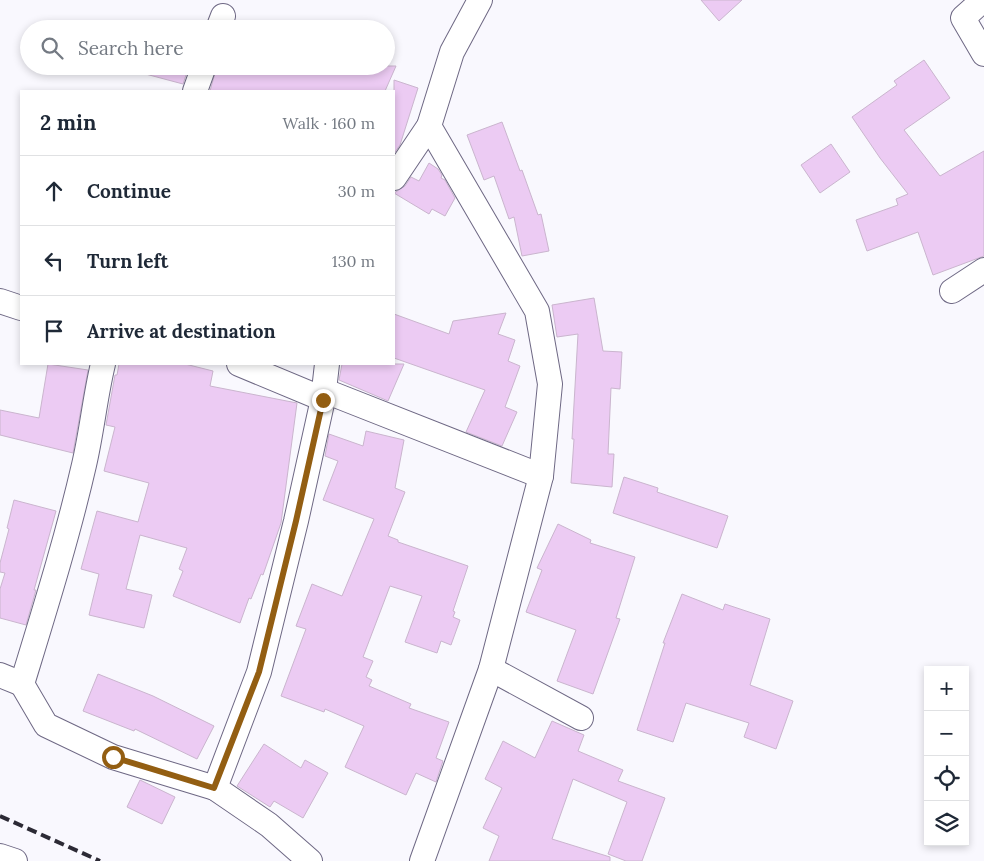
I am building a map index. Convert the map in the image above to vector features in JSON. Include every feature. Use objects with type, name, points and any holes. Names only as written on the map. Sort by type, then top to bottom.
[{"type":"street","points":[[395,177],[429,126],[452,52],[480,0]]},
{"type":"street","points":[[983,0],[963,18],[984,54]]},
{"type":"street","points":[[194,90],[200,75]]},
{"type":"street","points":[[422,861],[491,669],[541,476],[550,384],[537,311],[429,126]]},
{"type":"street","points":[[952,291],[984,270]]},
{"type":"street","points":[[0,301],[20,308]]},
{"type":"street","points":[[22,684],[49,595],[85,463],[96,391],[103,365]]},
{"type":"street","points":[[242,365],[541,476]]},
{"type":"street","points":[[214,788],[259,672],[296,521],[324,395],[327,365]]},
{"type":"street","points":[[491,669],[581,718]]},
{"type":"street","points":[[0,675],[22,684],[46,725],[113,757],[214,788],[269,825],[310,861]]},
{"type":"street","points":[[0,856],[15,861]]},
{"type":"building","points":[[701,0],[742,0],[719,21]]},
{"type":"building","points":[[924,60],[950,98],[904,130],[940,176],[984,151],[984,256],[933,275],[918,232],[867,251],[856,220],[898,205],[896,199],[908,194],[852,117],[897,85],[894,81]]},
{"type":"building","points":[[149,75],[186,75],[183,84]]},
{"type":"building","points":[[214,75],[392,75],[385,90],[210,90]]},
{"type":"building","points":[[394,80],[418,88],[400,145],[395,152],[395,90]]},
{"type":"building","points":[[502,122],[538,215],[541,214],[549,251],[522,256],[514,217],[509,219],[494,176],[484,180],[467,135]]},
{"type":"building","points":[[831,144],[850,172],[820,193],[801,165]]},
{"type":"building","points":[[429,163],[438,169],[442,175],[441,178],[445,180],[455,198],[445,216],[432,209],[429,214],[395,194],[405,186],[411,177],[419,181]]},
{"type":"building","points":[[594,298],[603,351],[622,352],[620,389],[611,388],[608,454],[614,454],[612,487],[571,483],[578,334],[557,337],[552,305]]},
{"type":"building","points":[[506,313],[498,334],[515,340],[508,361],[520,366],[505,407],[517,412],[502,446],[466,432],[485,390],[395,358],[395,314],[449,334],[453,321]]},
{"type":"building","points":[[404,364],[388,401],[339,380],[342,365]]},
{"type":"building","points":[[48,365],[88,370],[73,453],[0,435],[0,410],[39,418]]},
{"type":"building","points":[[119,365],[189,365],[213,371],[210,386],[297,403],[281,523],[263,575],[261,574],[251,599],[249,598],[240,623],[173,596],[183,571],[179,569],[187,548],[140,535],[126,589],[152,595],[144,628],[89,615],[99,574],[81,569],[97,511],[138,522],[149,483],[104,471],[115,427],[106,425],[115,375],[117,375]]},
{"type":"building","points":[[366,431],[404,440],[395,488],[405,492],[388,536],[398,540],[398,542],[468,566],[453,611],[455,612],[453,617],[460,620],[451,645],[441,641],[437,653],[405,642],[422,596],[390,586],[363,657],[373,661],[366,677],[372,680],[369,686],[411,704],[409,708],[449,722],[436,758],[443,761],[436,782],[416,773],[406,795],[345,767],[364,726],[325,709],[324,712],[281,696],[306,629],[296,626],[312,584],[342,596],[374,519],[323,500],[338,461],[325,456],[329,434],[363,446]]},
{"type":"building","points":[[624,477],[658,488],[657,492],[728,516],[717,548],[613,513]]},
{"type":"building","points":[[14,500],[56,511],[26,625],[0,618],[0,589],[5,573],[0,572],[0,563]]},
{"type":"building","points":[[558,524],[591,540],[590,543],[635,557],[616,618],[620,619],[593,694],[557,681],[576,630],[526,612],[542,570],[537,568]]},
{"type":"building","points":[[682,594],[723,610],[725,604],[770,619],[750,685],[793,701],[776,749],[744,737],[749,723],[686,703],[673,742],[637,730],[665,643],[663,643]]},
{"type":"building","points":[[98,674],[153,696],[214,726],[197,759],[135,729],[134,731],[83,711]]},
{"type":"building","points":[[552,721],[584,735],[578,751],[623,770],[618,781],[665,798],[642,861],[626,861],[608,854],[627,802],[573,779],[552,839],[610,857],[610,861],[489,861],[499,836],[483,828],[502,788],[485,779],[503,741],[535,758]]},
{"type":"building","points":[[264,744],[301,768],[305,760],[328,773],[303,818],[274,801],[270,807],[237,786]]},
{"type":"building","points":[[140,780],[175,797],[162,824],[127,807]]},
{"type":"railway","points":[[0,816],[100,861]]},
{"type":"route","points":[[113,757],[214,788],[259,672],[323,400]]}]
